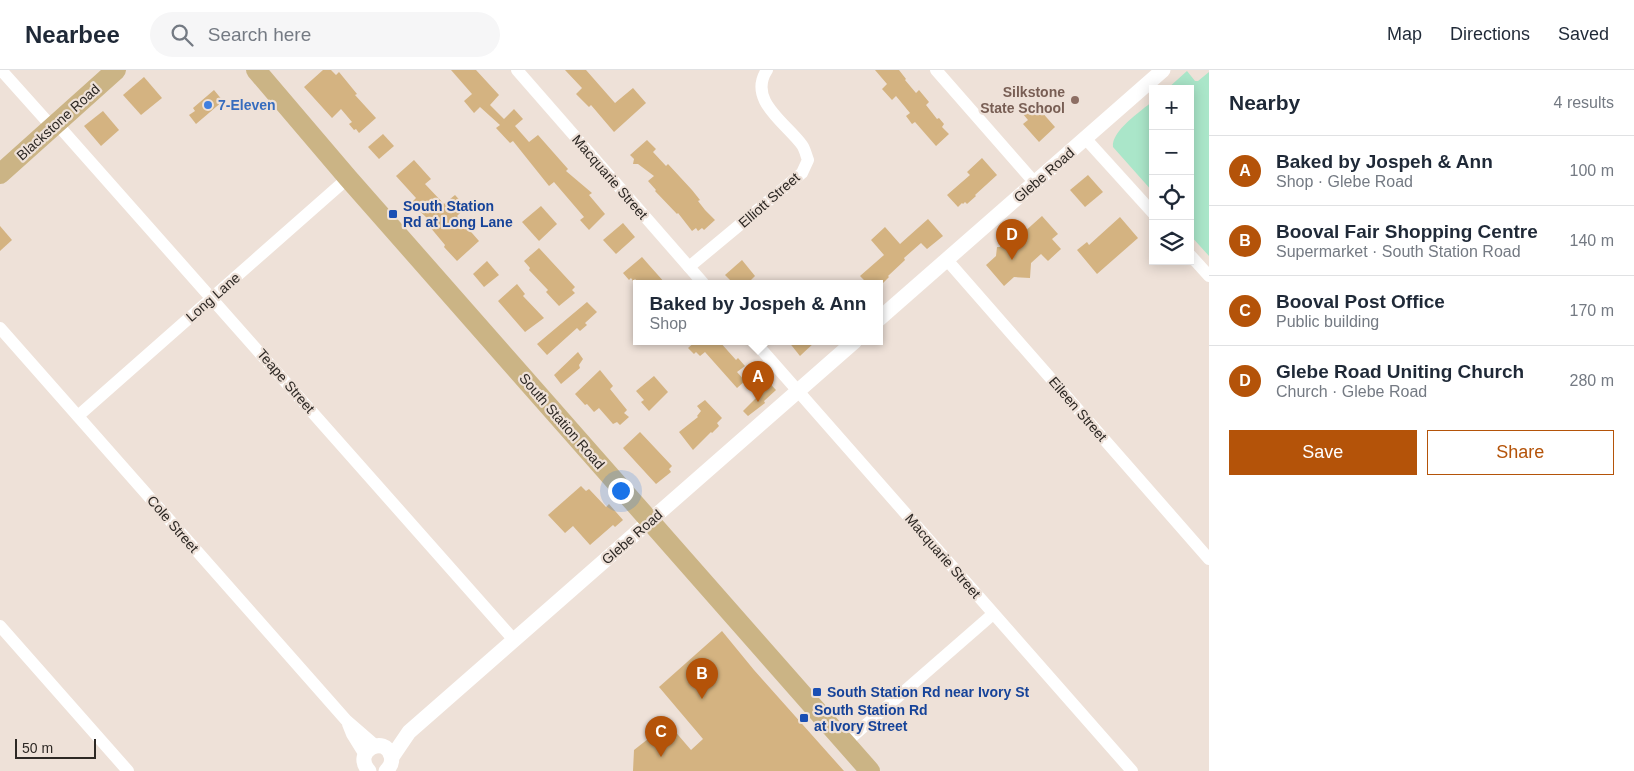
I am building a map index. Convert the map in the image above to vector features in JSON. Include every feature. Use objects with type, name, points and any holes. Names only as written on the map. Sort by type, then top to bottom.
[{"type":"main road","name":"Blackstone Road","points":[[0,174],[116,70]]},
{"type":"main road","name":"South Station Road","points":[[256,70],[348,178],[870,771]]},
{"type":"street","name":"Teape Street","points":[[1,70],[55,126],[212,298],[514,640]]},
{"type":"street","name":"Macquarie Street","points":[[517,70],[701,280]]},
{"type":"street","name":"Elliott Street","points":[[690,267],[802,173],[808,160],[804,147],[765,102],[761,88],[762,77],[767,70]]},
{"type":"street","points":[[936,70],[1035,183]]},
{"type":"street","name":"Glebe Road","points":[[883,315],[1163,70]]},
{"type":"street","points":[[1086,138],[1149,209]]},
{"type":"street","name":"Long Lane","points":[[78,416],[348,178]]},
{"type":"street","points":[[1194,259],[1209,276]]},
{"type":"street","name":"Eileen Street","points":[[946,260],[1209,559]]},
{"type":"street","name":"Cole Street","points":[[0,328],[346,720],[352,734],[377,762]]},
{"type":"street","name":"Macquarie Street","points":[[758,345],[1132,771]]},
{"type":"street","name":"Glebe Road","points":[[377,762],[850,345]]},
{"type":"street","points":[[845,743],[993,614]]},
{"type":"street","points":[[0,626],[128,771]]},
{"type":"green space","points":[[1187,71],[1195,81],[1198,81],[1209,72],[1209,256],[1194,239],[1194,85],[1171,85]]},
{"type":"green space","points":[[1149,104],[1149,188],[1113,147],[1117,134]]},
{"type":"building","points":[[323,70],[331,70],[336,75],[339,72],[357,94],[355,95],[376,118],[359,133],[349,124],[352,122],[341,109],[332,118],[304,87]]},
{"type":"building","points":[[451,70],[476,70],[499,95],[490,105],[504,119],[514,109],[523,119],[515,126],[529,142],[538,135],[568,169],[566,171],[592,193],[589,195],[605,214],[589,230],[580,220],[584,217],[554,182],[549,186],[513,141],[510,143],[496,128],[500,125],[480,107],[474,113],[464,101],[472,94]]},
{"type":"building","points":[[565,70],[586,70],[615,103],[633,88],[646,103],[614,132],[591,105],[589,107],[576,94],[582,88]]},
{"type":"building","points":[[875,70],[899,70],[916,93],[919,90],[929,102],[926,105],[937,119],[939,118],[944,124],[942,127],[949,134],[936,146],[915,122],[912,124],[906,116],[910,113],[896,96],[892,100],[882,89],[887,84]]},
{"type":"building","points":[[144,77],[162,98],[141,115],[123,95]]},
{"type":"building","points":[[214,90],[223,101],[196,124],[189,115],[195,111],[193,108]]},
{"type":"building","points":[[1034,106],[1055,127],[1039,142],[1023,124],[1028,120],[1023,114]]},
{"type":"building","points":[[103,111],[119,130],[101,146],[84,126]]},
{"type":"building","points":[[383,134],[394,146],[379,159],[368,147]]},
{"type":"building","points":[[647,140],[656,149],[653,152],[666,166],[668,164],[692,190],[700,200],[698,201],[715,220],[704,230],[702,228],[698,231],[696,228],[692,231],[648,181],[654,176],[638,164],[633,164],[634,159],[630,155]]},
{"type":"building","points":[[982,158],[997,175],[967,204],[965,202],[962,203],[958,207],[947,195],[970,175],[967,172]]},
{"type":"building","points":[[414,160],[431,179],[425,184],[444,204],[455,195],[466,207],[457,216],[479,241],[457,261],[425,221],[428,219],[411,203],[416,198],[396,176]]},
{"type":"building","points":[[1088,175],[1103,192],[1085,207],[1070,190]]},
{"type":"building","points":[[541,206],[557,224],[539,241],[522,222]]},
{"type":"building","points":[[1042,216],[1058,234],[1052,239],[1061,249],[1048,261],[1041,254],[1031,263],[1030,278],[1014,277],[1004,286],[986,265],[996,256],[997,247],[1000,247],[1001,243],[1014,241]]},
{"type":"building","points":[[1120,217],[1138,238],[1097,274],[1077,250],[1087,242],[1089,245]]},
{"type":"building","points":[[928,219],[943,236],[927,249],[921,243],[904,258],[905,260],[883,283],[883,280],[864,280],[860,276],[884,255],[871,240],[885,227],[900,244]]},
{"type":"building","points":[[623,223],[635,237],[616,254],[603,240]]},
{"type":"building","points":[[0,226],[12,240],[0,251]]},
{"type":"building","points":[[539,248],[575,287],[572,290],[575,293],[559,306],[546,292],[548,290],[529,270],[530,268],[524,261]]},
{"type":"building","points":[[642,257],[662,280],[635,279],[633,281],[631,278],[629,280],[623,273]]},
{"type":"building","points":[[742,260],[755,276],[751,280],[730,280],[725,275]]},
{"type":"building","points":[[487,261],[499,275],[484,287],[473,274]]},
{"type":"building","points":[[517,284],[525,294],[523,296],[544,318],[525,332],[498,301]]},
{"type":"building","points":[[587,302],[597,312],[585,323],[587,325],[580,331],[577,328],[547,355],[537,344]]},
{"type":"building","points":[[691,345],[723,345],[736,360],[738,358],[745,366],[737,372],[745,381],[737,388],[705,352],[700,356],[696,352],[694,354],[688,348]]},
{"type":"building","points":[[791,345],[812,345],[800,356]]},
{"type":"building","points":[[578,352],[583,359],[579,365],[580,368],[561,384],[554,375]]},
{"type":"building","points":[[600,370],[613,386],[610,389],[627,410],[624,413],[629,417],[620,425],[617,422],[613,424],[599,408],[594,412],[575,394]]},
{"type":"building","points":[[761,374],[776,390],[764,401],[765,403],[748,416],[743,411],[759,395],[749,384]]},
{"type":"building","points":[[654,376],[668,392],[649,411],[641,402],[644,400],[636,391]]},
{"type":"building","points":[[705,400],[722,418],[717,423],[719,426],[693,450],[679,432],[698,417],[701,411],[697,406]]},
{"type":"building","points":[[640,432],[672,466],[669,469],[671,472],[656,484],[623,448]]},
{"type":"building","points":[[581,486],[586,491],[589,489],[606,507],[609,504],[623,520],[615,527],[613,525],[590,545],[573,526],[565,533],[548,515]]},
{"type":"building","points":[[722,631],[844,771],[633,771],[634,750],[662,728],[673,729],[691,750],[703,739],[659,687]]},
{"type":"place","name":"Silkstone State School","points":[[1075,100]]},
{"type":"place","name":"7-Eleven","points":[[208,105]]},
{"type":"place","name":"South Station Rd at Long Lane","points":[[393,214]]},
{"type":"place","name":"Glebe Road Uniting Church","points":[[1012,260]]},
{"type":"place","name":"Baked by Jospeh & Ann","points":[[758,402]]},
{"type":"place","name":"South Station Rd near Ivory St","points":[[817,692]]},
{"type":"place","name":"Booval Fair Shopping Centre","points":[[702,699]]},
{"type":"place","name":"South Station Rd at Ivory Street","points":[[804,718]]},
{"type":"place","name":"Booval Post Office","points":[[661,757]]}]
